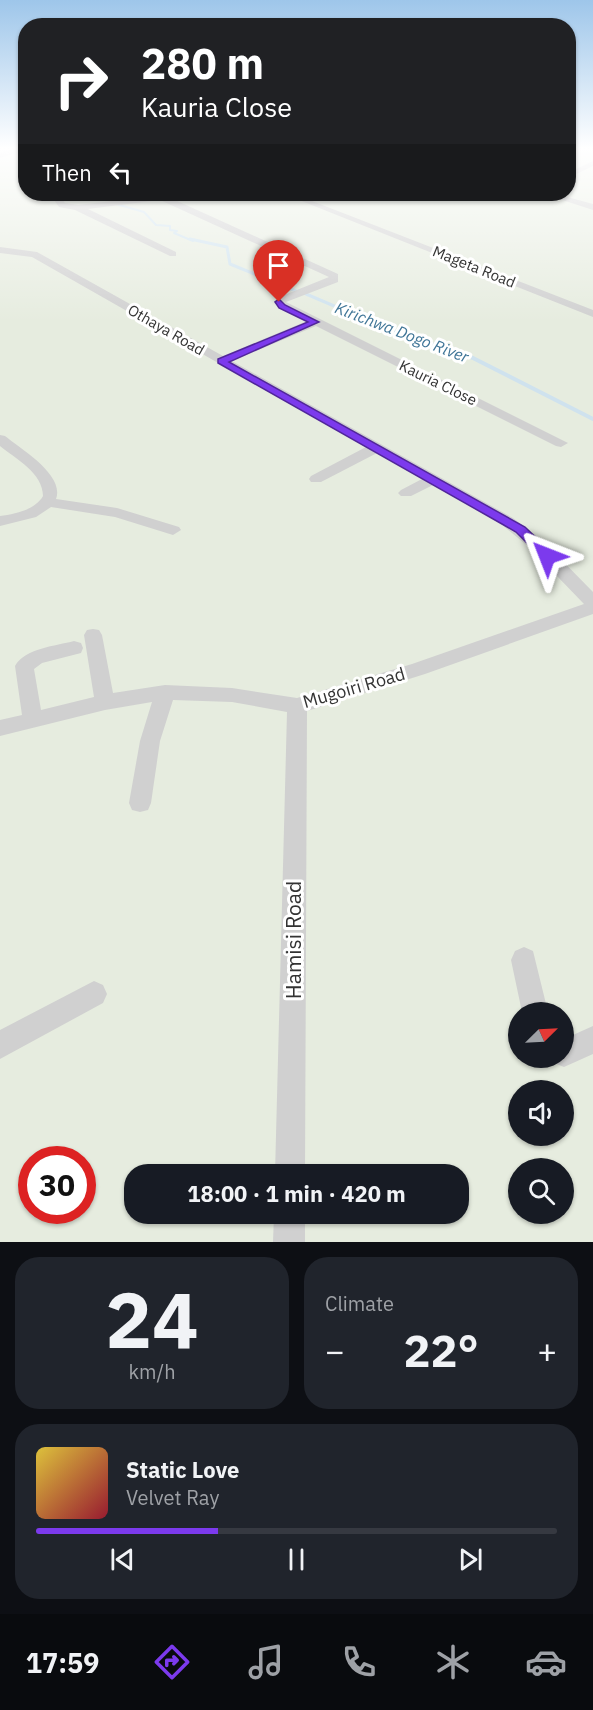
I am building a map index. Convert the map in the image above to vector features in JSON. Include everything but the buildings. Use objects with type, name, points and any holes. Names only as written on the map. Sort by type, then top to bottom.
[{"type":"street","points":[[71,206],[173,254]]},
{"type":"street","name":"Kauria Close","points":[[78,208],[93,206]]},
{"type":"street","name":"Kauria Close","points":[[183,206],[334,276],[334,280],[279,302],[282,307],[561,443]]},
{"type":"street","name":"Mageta Road","points":[[318,206],[593,314]]},
{"type":"street","name":"Othaya Road","points":[[0,250],[34,254],[521,530],[593,605]]},
{"type":"street","points":[[221,361],[315,322]]},
{"type":"street","points":[[0,439],[45,476],[50,483],[51,492],[48,502]]},
{"type":"street","points":[[316,479],[376,448]]},
{"type":"street","points":[[406,493],[433,479]]},
{"type":"street","points":[[0,521],[22,517],[48,502],[117,513],[173,530]]},
{"type":"street","name":"Mugoiri Road","points":[[0,728],[105,702],[165,692],[232,695],[297,706],[418,669],[593,605]]},
{"type":"street","points":[[93,635],[105,702]]},
{"type":"street","points":[[33,719],[24,666],[36,658],[74,648]]},
{"type":"street","points":[[140,803],[150,741],[165,692]]},
{"type":"street","name":"Hamisi Road","points":[[290,1164],[297,706]]},
{"type":"street","points":[[524,960],[533,1002]]},
{"type":"street","points":[[0,1045],[94,994]]},
{"type":"street","points":[[574,1049],[593,1040]]},
{"type":"street","points":[[289,1242],[290,1224]]},
{"type":"shaded area","points":[[0,206],[593,206],[593,1242],[0,1242]]},
{"type":"waterway","name":"Kirichwa Dogo River","points":[[123,206],[144,212],[156,225],[170,226],[170,230],[177,231],[174,233],[193,241]]},
{"type":"waterway","name":"Kirichwa Dogo River","points":[[190,239],[227,247],[230,264],[296,291]]},
{"type":"waterway","name":"Kirichwa Dogo River","points":[[306,294],[419,342],[450,347],[472,358]]},
{"type":"waterway","name":"Kirichwa Dogo River","points":[[469,356],[593,419]]},
{"type":"route","points":[[279,302],[282,307],[315,322],[221,361],[507,521],[521,530],[547,556]]}]
